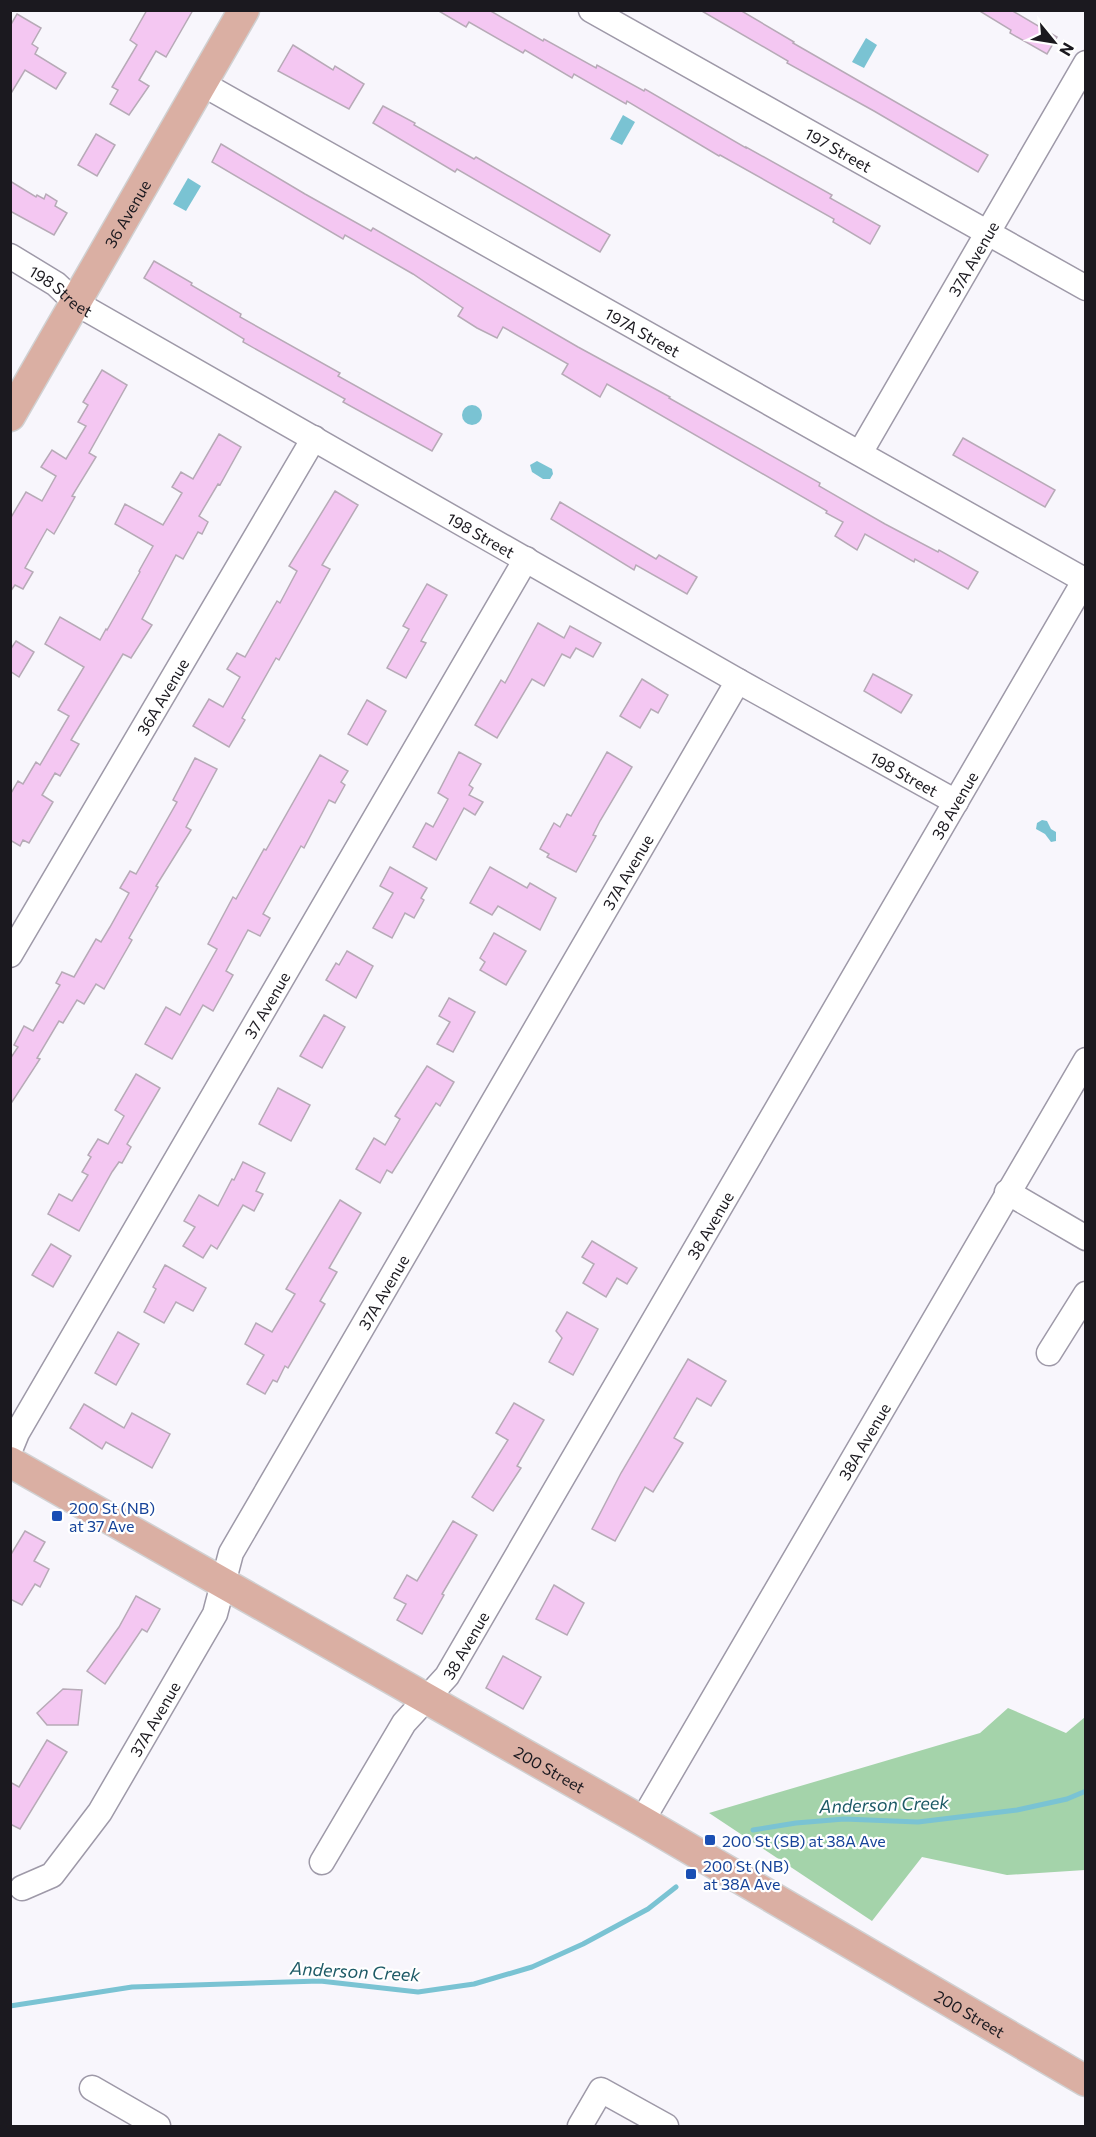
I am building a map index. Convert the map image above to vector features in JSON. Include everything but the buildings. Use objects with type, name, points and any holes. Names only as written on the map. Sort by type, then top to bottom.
[{"type":"main road","name":"36 Avenue","points":[[10,416],[244,10]]},
{"type":"main road","name":"200 Street","points":[[10,1462],[642,1821],[1086,2081]]},
{"type":"street","name":"197 Street","points":[[591,10],[1086,288]]},
{"type":"street","name":"37A Avenue","points":[[860,453],[1086,63]]},
{"type":"street","name":"197A Street","points":[[201,83],[1085,580]]},
{"type":"street","name":"198 Street","points":[[10,256],[56,284],[76,303],[738,681],[956,802]]},
{"type":"street","name":"36A Avenue","points":[[10,956],[314,438]]},
{"type":"street","name":"37 Avenue","points":[[10,1450],[29,1412],[526,559]]},
{"type":"street","name":"38 Avenue","points":[[322,1862],[404,1723],[447,1676],[1085,580]]},
{"type":"street","name":"37A Avenue","points":[[22,1888],[52,1875],[100,1812],[215,1614],[231,1553],[738,681]]},
{"type":"street","name":"38A Avenue","points":[[642,1821],[1086,1060]]},
{"type":"street","points":[[1007,1192],[1086,1238]]},
{"type":"street","points":[[1050,1353],[1086,1294]]},
{"type":"street","points":[[92,2088],[158,2127]]},
{"type":"street","points":[[580,2127],[601,2090],[666,2127]]},
{"type":"green space","points":[[1008,1708],[1066,1733],[1085,1717],[1085,1870],[1007,1875],[922,1857],[872,1921],[709,1813],[980,1733]]},
{"type":"water","points":[[866,38],[877,45],[864,68],[852,62]]},
{"type":"water","points":[[623,115],[635,122],[622,145],[610,139]]},
{"type":"water","points":[[188,178],[201,186],[186,211],[173,204]]},
{"type":"water","points":[[472,405],[479,408],[482,415],[479,422],[472,425],[465,422],[462,415],[465,408]]},
{"type":"water","points":[[537,461],[552,469],[553,474],[550,479],[543,479],[532,472],[530,465]]},
{"type":"water","points":[[1042,820],[1047,821],[1051,829],[1056,832],[1056,841],[1051,842],[1045,834],[1036,829],[1037,823]]},
{"type":"waterway","name":"Anderson Creek","points":[[753,1830],[844,1819],[918,1822],[1017,1810],[1067,1799],[1086,1791]]},
{"type":"waterway","name":"Anderson Creek","points":[[10,2006],[132,1987],[320,1981],[418,1992],[474,1984],[532,1967],[583,1944],[648,1909],[676,1887]]},
{"type":"place","name":"200 St (NB) at 37 Ave","points":[[57,1516]]},
{"type":"place","name":"200 St (SB) at 38A Ave","points":[[710,1840]]},
{"type":"place","name":"200 St (NB) at 38A Ave","points":[[691,1874]]}]
